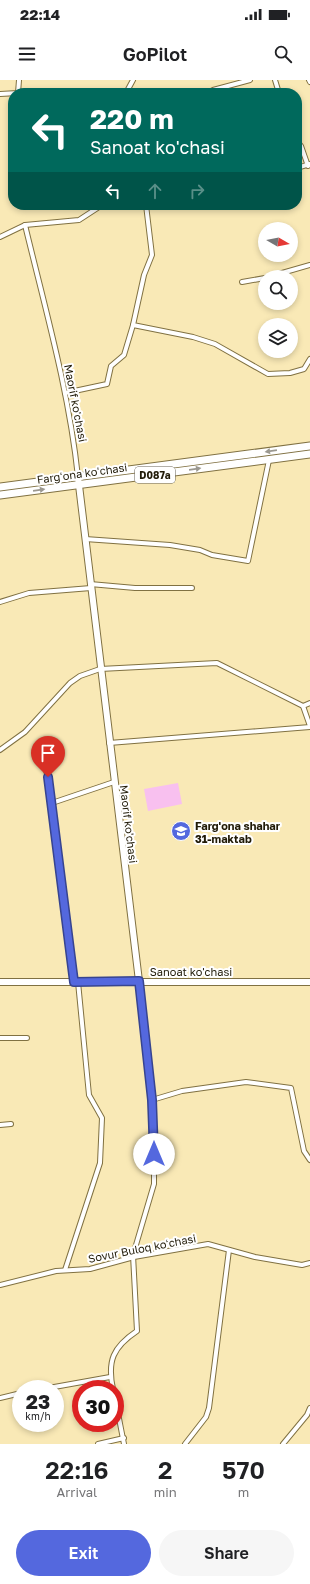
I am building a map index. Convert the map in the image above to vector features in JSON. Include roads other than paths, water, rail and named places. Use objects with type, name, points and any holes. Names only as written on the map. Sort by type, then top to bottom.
[{"type":"main road","name":"Fargʻona koʻchasi","points":[[0,487],[310,446]]},
{"type":"main road","name":"Fargʻona koʻchasi","points":[[0,495],[310,454]]},
{"type":"street","points":[[220,88],[250,80]]},
{"type":"street","points":[[302,148],[309,165]]},
{"type":"street","points":[[0,237],[25,225],[80,220],[90,210]]},
{"type":"street","points":[[65,393],[108,384],[111,366],[124,354],[133,325],[144,275],[152,255],[147,210]]},
{"type":"street","name":"Maorif ko'chasi","points":[[25,225],[65,393],[74,442],[84,539],[139,981]]},
{"type":"street","points":[[294,270],[310,266]]},
{"type":"street","points":[[242,282],[258,279]]},
{"type":"street","points":[[133,325],[193,336],[215,344],[268,374],[290,373],[304,369],[310,372]]},
{"type":"street","points":[[304,369],[310,359]]},
{"type":"street","points":[[84,539],[170,545],[200,550],[212,555],[248,561],[269,460]]},
{"type":"street","points":[[0,602],[28,593],[47,593],[90,586],[192,588]]},
{"type":"street","points":[[0,750],[24,732],[70,683],[80,676],[100,669],[217,663],[303,706],[310,726],[109,743]]},
{"type":"street","points":[[303,706],[310,702]]},
{"type":"street","points":[[43,752],[52,803],[76,982],[89,1095],[102,1118],[100,1164],[65,1270]]},
{"type":"street","points":[[52,803],[114,782]]},
{"type":"street","points":[[111,1380],[112,1359],[119,1345],[137,1331],[134,1257],[154,1184],[152,1100],[139,981]]},
{"type":"street","name":"Sanoat ko'chasi","points":[[0,982],[310,982]]},
{"type":"street","points":[[0,1038],[27,1038]]},
{"type":"street","points":[[152,1100],[182,1091],[246,1082],[291,1088],[304,1151],[310,1160]]},
{"type":"street","points":[[0,1125],[11,1124]]},
{"type":"street","name":"Sovur Buloq koʻchasi","points":[[0,1285],[65,1270],[90,1269],[134,1257],[208,1244],[255,1257],[302,1266],[310,1263]]},
{"type":"street","points":[[185,1444],[206,1417],[209,1408],[216,1346],[226,1285],[229,1250]]},
{"type":"street","points":[[64,1385],[110,1377]]},
{"type":"street","points":[[0,1398],[12,1395]]},
{"type":"street","points":[[283,1444],[309,1416],[310,1408]]},
{"type":"street","points":[[123,1432],[124,1444]]},
{"type":"street","points":[[98,1444],[124,1438]]},
{"type":"place","name":"Farg'ona shahar 31-maktab","points":[[181,831]]}]
